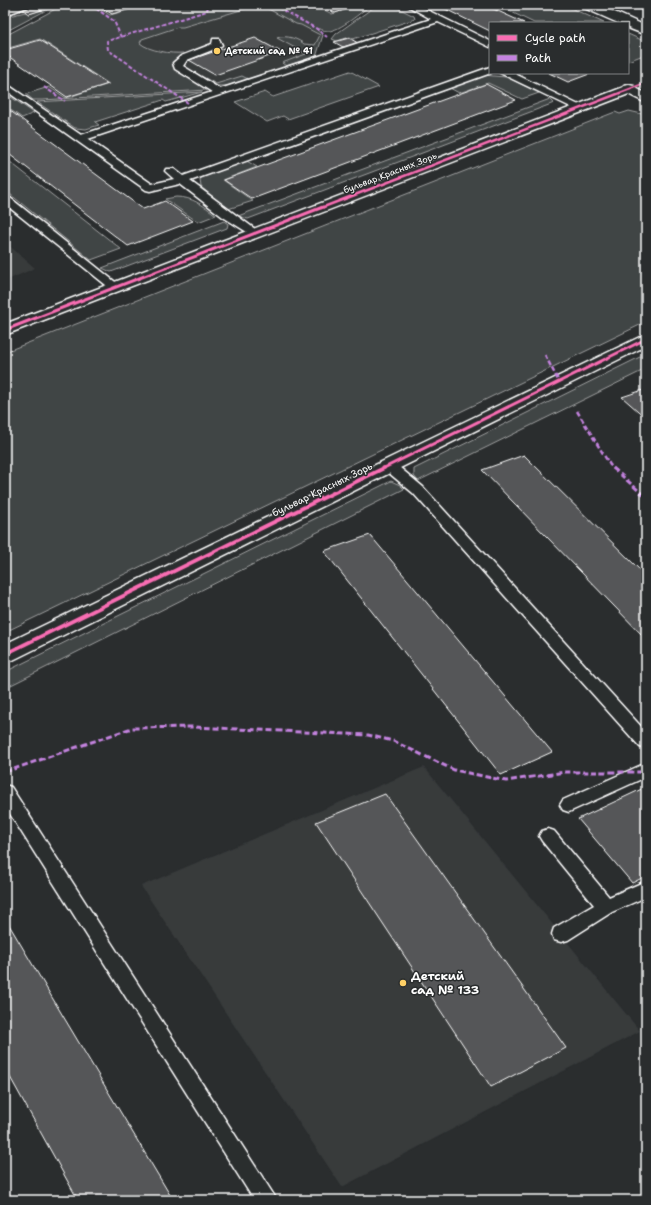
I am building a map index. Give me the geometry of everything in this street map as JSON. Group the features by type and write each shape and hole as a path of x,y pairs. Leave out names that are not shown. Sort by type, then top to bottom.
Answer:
{"street":[{"path":"589,5 626,22"},
{"path":"629,23 646,31"},
{"name":"бульвар Красных Зорь","path":"5,330 646,83"},
{"path":"629,90 646,99"},
{"name":"бульвар Красных Зорь","path":"5,654 646,339"}],"lane":[{"path":"5,12 29,5"},
{"path":"410,5 489,44"},
{"path":"79,139 438,19"},
{"path":"216,41 217,45 184,58 178,64 178,67 219,92"},
{"path":"475,63 489,70"},
{"path":"5,86 150,188 180,181 489,70"},
{"path":"507,74 580,108"},
{"path":"170,171 180,181 255,234"},
{"path":"5,199 114,287"},
{"path":"388,465 418,490 646,743"},
{"path":"569,805 646,770"},
{"path":"5,792 266,1200"},
{"path":"548,836 606,907"},
{"path":"561,934 606,907 646,889"}],"shaded area":[{"path":"39,5 56,5 5,32 5,17 25,12 29,14 45,9"},
{"path":"63,5 89,5 94,8 96,7 93,5 105,5 99,8 110,15 131,9 130,8 138,5 258,5 183,27 178,27 142,39 140,43 154,50 183,53 184,55 173,63 173,67 181,74 200,83 207,90 33,100 26,94 49,87 66,98 109,84 40,39 5,49 5,36"},
{"name":"Детский сад № 41","path":"242,5 267,5 319,33 316,56 224,86 216,85 205,89 109,46"},
{"path":"261,5 315,5 332,14 360,5 371,5 338,28 328,31 316,29 323,35 316,57 286,66 282,63 306,54 277,38 288,37 296,39 304,44 315,45 320,35"},
{"path":"377,5 392,5 414,16 415,19 353,39 350,37 337,41 332,39 336,34"},
{"path":"497,5 564,5 602,22 532,22"},
{"path":"629,34 646,42 646,54 629,61"},
{"path":"183,66 216,84 242,76 248,79 227,86 215,86"},
{"path":"350,71 379,87 288,119 283,116 267,122 235,102 265,92 273,97"},
{"path":"482,75 506,77 539,93 522,99 488,83 459,93 448,87"},
{"path":"202,92 166,102 163,100 95,122 99,125 86,129 75,128 37,102"},
{"path":"5,93 34,113 22,118 5,106"},
{"path":"550,99 554,103 248,219 238,216"},
{"path":"629,111 646,115 646,322 5,632 5,352 615,112 620,114"},
{"path":"5,158 121,249 91,260 5,190"},
{"path":"245,160 257,167 223,180 253,201 228,209 201,187 200,180 202,176"},
{"path":"176,197 192,200 216,215 198,222 165,199"},
{"path":"224,221 228,224 227,228 111,272 102,268"},
{"path":"5,242 35,268 5,281"},
{"path":"646,354 646,369 418,481 414,476 414,469"},
{"path":"391,481 400,485 404,489 5,688 5,672"},
{"name":"Детский сад № 133","path":"424,767 640,1031 342,1187 141,886"}],"building":[{"path":"39,5 45,9 29,14 22,9"},
{"path":"107,5 132,5 126,7 130,9 112,14 102,8 109,6"},
{"path":"321,5 359,5 335,13"},
{"path":"437,5 485,5 522,22 489,22 489,31"},
{"path":"255,38 281,52 215,75 189,60"},
{"path":"349,38 358,43 343,47 334,42"},
{"path":"40,40 108,84 67,97 5,54 5,50"},
{"path":"551,74 589,74 568,82"},
{"path":"486,84 516,100 252,199 224,180"},
{"path":"5,107 143,209 165,201 193,221 128,246 5,151"},
{"path":"646,389 646,418 622,397"},
{"path":"524,455 646,576 646,639 482,470"},
{"path":"370,535 552,752 501,775 324,551"},
{"path":"646,787 646,876 632,883 578,819"},
{"path":"385,794 566,1048 491,1087 316,822"},
{"path":"5,918 173,1200 78,1200 5,1068"}],"marked path":[{"path":"91,5 114,21 121,37"},
{"path":"188,103 108,50 107,41 207,11 208,5"},
{"path":"273,5 317,29 327,37"},
{"path":"44,87 58,98 65,101"},
{"path":"545,355 559,382"},
{"path":"577,411 610,465 646,497"},
{"path":"5,772 132,728 193,727 368,735 393,741 454,770 506,781 565,772 643,772"}],"cycle path":[{"path":"5,330 646,83"},
{"path":"5,654 646,339"}],"place":[{"name":"Детский сад № 41","path":"217,51"},
{"name":"Детский сад № 133","path":"403,983"}]}
